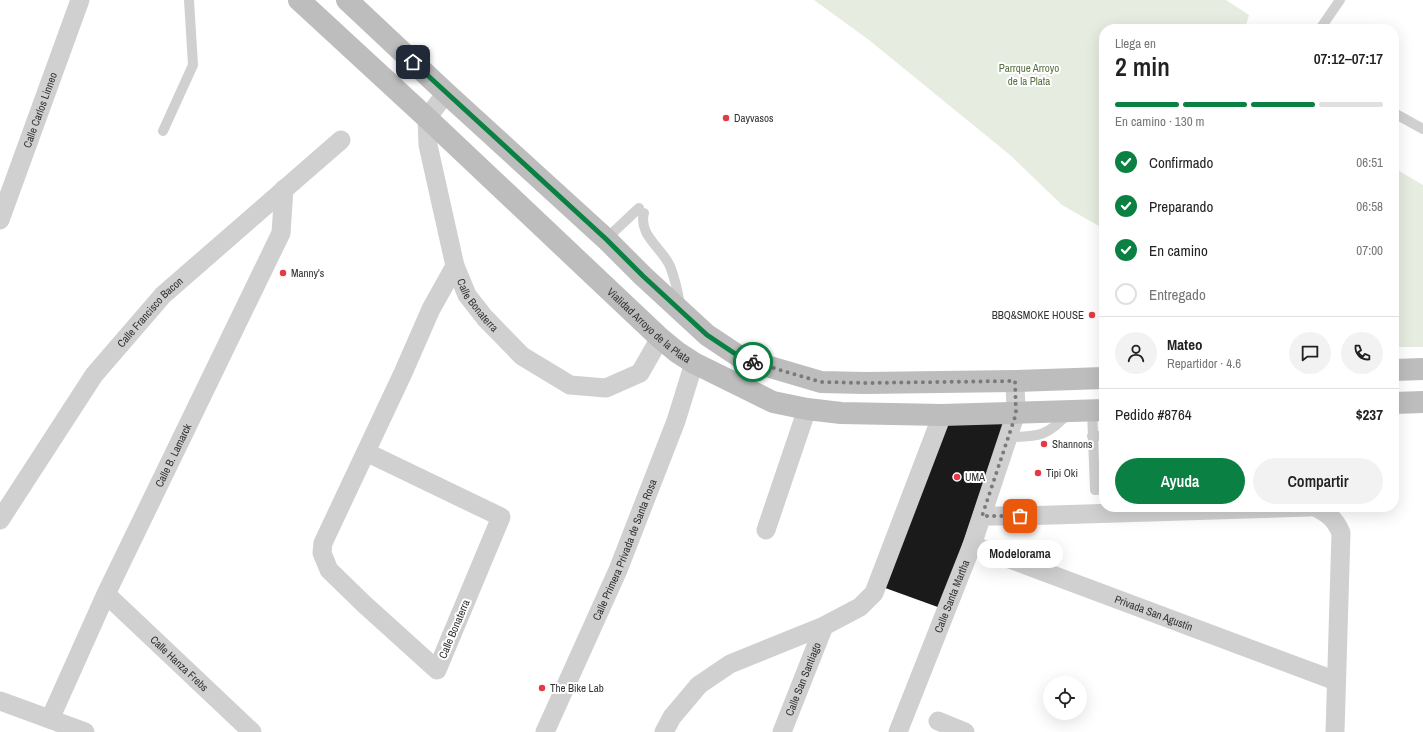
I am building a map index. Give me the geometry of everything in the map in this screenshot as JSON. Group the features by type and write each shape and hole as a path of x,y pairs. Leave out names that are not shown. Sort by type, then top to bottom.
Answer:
{"main road":[{"name":"Vialidad Arroyo de la Plata","path":"299,0 428,118 660,338 677,352 694,362 773,402 841,414 1016,414 1098,410"},
{"path":"347,0 446,93 606,239 707,335 743,359 821,382 865,383 1015,381 1099,378"},
{"path":"1399,370 1423,369"},
{"path":"1399,403 1423,402"}],"street":[{"name":"Calle Carlos Linneo","path":"0,220 80,0"},
{"path":"428,118 446,93"},
{"name":"Calle Bonaterra","path":"428,118 428,145 456,266 467,295 485,318 522,356 570,385 606,388 640,373 660,338"},
{"name":"Calle Francisco Bacon","path":"0,520 94,375 163,295 341,140"},
{"name":"Calle B. Lamarck","path":"50,719 106,594 281,233 284,189"},
{"name":"Calle Bonaterra","path":"366,452 501,517 437,670 329,570 322,553 324,543 431,309 456,266"},
{"name":"Calle Primera Privada de Santa Rosa","path":"545,732 618,570 676,421 694,362"},
{"path":"1015,381 1016,414"},
{"path":"766,530 807,409"},
{"name":"Calle Santa Martha","path":"898,732 972,545 1016,414"},
{"path":"664,732 672,717 699,685 730,664 824,626 860,607 874,594 942,415"},
{"path":"982,516 1138,512"},
{"path":"1325,512 1336,522 1341,533 1335,732"},
{"name":"Privada San Agustín","path":"972,545 1336,681"},
{"name":"Calle Hanza Frebs","path":"106,594 252,732"},
{"name":"Calle San Santiago","path":"782,732 824,626"},
{"path":"0,701 85,732"},
{"path":"938,721 965,732"}],"lane":[{"path":"163,131 193,65 189,0"},
{"path":"1323,24 1340,0"},
{"path":"1399,116 1423,129"},
{"path":"606,239 642,211 642,220 645,231 669,265 676,284 681,311"},
{"path":"1098,410 1092,436 1095,490 1099,490"},
{"path":"1008,437 1036,436 1053,428 1070,412"},
{"path":"1092,436 1099,436"}],"green space":[{"name":"Parrque Arroyo de la Plata","path":"814,0 1226,0 1249,15 1246,24 1099,24 1099,226 1062,205 1010,155 869,40"},
{"path":"1399,171 1423,185 1423,347 1399,347"}],"building":[{"name":"UMA","path":"1016,413 946,610 877,585 942,415"}],"way so far":[{"path":"753,362 821,382 865,383 1015,381 1016,414 982,516 1020,516"}],"place":[{"name":"Dayvasos","path":"726,118"},
{"name":"Manny's","path":"283,273"},
{"name":"BBQ&SMOKE HOUSE","path":"1092,315"},
{"name":"Shannons","path":"1044,444"},
{"name":"Tipi Oki","path":"1038,473"},
{"name":"UMA","path":"957,477"},
{"name":"Modelorama","path":"1020,516"},
{"name":"The Bike Lab","path":"542,688"}],"route":[{"path":"413,62 606,239 643,276 707,335 743,359 753,362"}]}
